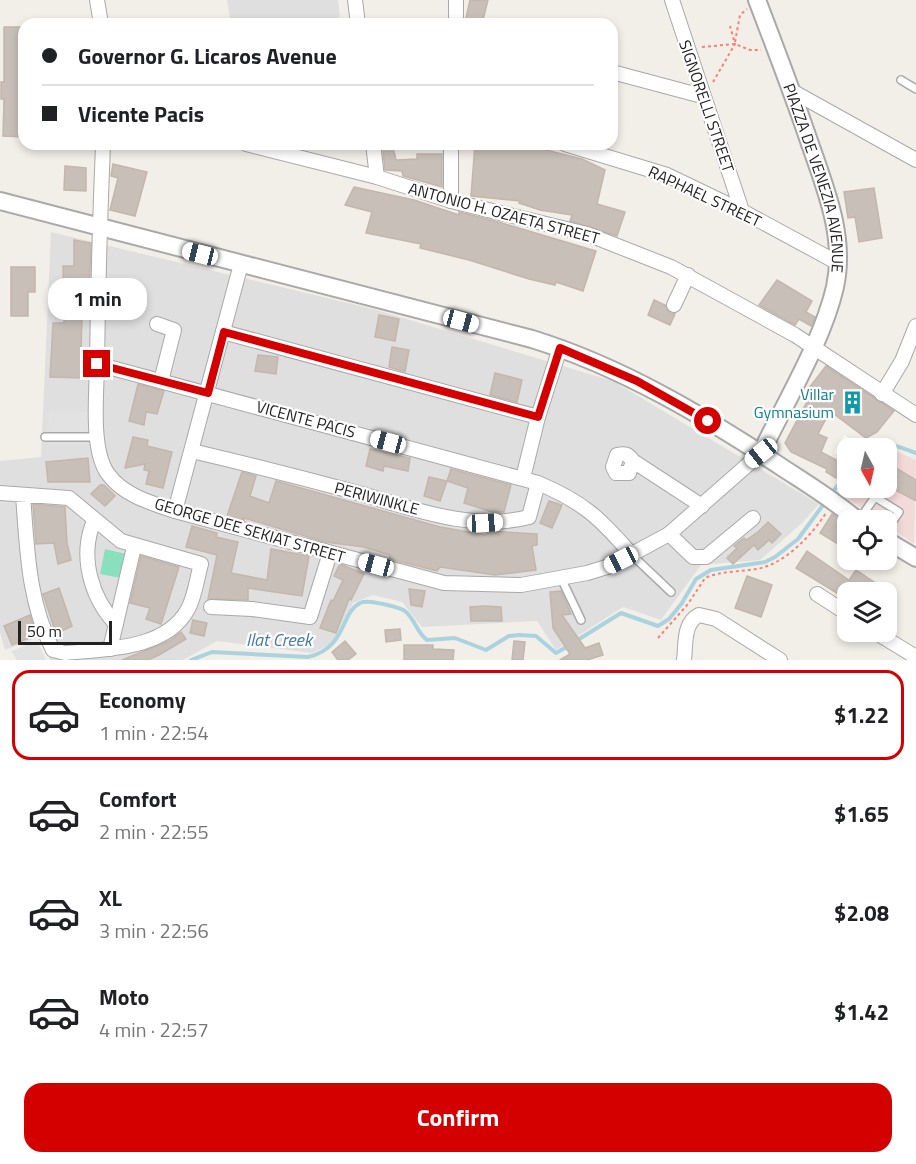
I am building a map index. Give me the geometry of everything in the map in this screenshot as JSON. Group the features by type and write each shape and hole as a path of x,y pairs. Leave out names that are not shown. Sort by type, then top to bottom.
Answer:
{"street":[{"path":"100,0 101,18"},
{"path":"355,0 357,18"},
{"path":"456,0 456,18"},
{"name":"SIGNORELLI STREET","path":"672,0 742,211"},
{"name":"PIAZZA DE VENEZIA AVENUE","path":"758,2 792,90 831,207 837,237 838,263 830,308 761,453"},
{"path":"618,74 702,96"},
{"path":"792,90 916,160"},
{"name":"GEORGE DEE SEKIAT STREET","path":"103,150 99,229 97,436 107,474 120,486 141,499 175,511 454,584 521,585 587,573 669,534 761,453"},
{"name":"ANTONIO H. OZAETA STREET","path":"270,150 376,177 451,201 587,234 688,275 748,306 813,346 916,415"},
{"path":"374,150 376,177"},
{"path":"451,150 451,201"},
{"name":"RAPHAEL STREET","path":"585,150 667,175 742,211 838,263"},
{"path":"0,201 99,229 560,348 637,381 761,453 845,510"},
{"path":"175,511 241,264"},
{"path":"674,305 688,275"},
{"path":"157,324 174,330 161,381"},
{"path":"882,394 902,361 916,326"},
{"path":"224,332 538,417"},
{"path":"523,478 538,417 560,348"},
{"name":"VICENTE PACIS","path":"97,364 538,483 586,507 631,554"},
{"name":"PERIWINKLE","path":"192,451 434,513 485,523 511,522 529,517 538,483"},
{"path":"633,461 702,506"},
{"path":"0,493 69,498 107,532 134,547 201,564 189,608 178,623 162,634 138,644 65,653 53,650 40,616 28,564 23,495"},
{"path":"669,534 693,557 706,557 753,518"},
{"path":"94,521 86,550 95,596 103,611 116,624"},
{"path":"110,648 134,547"},
{"path":"897,547 916,558"},
{"path":"211,607 252,609 310,617 330,553"},
{"path":"817,594 837,607"},
{"path":"684,660 688,626 691,619 699,615 716,619 780,660"},
{"path":"891,642 916,657"}],"lane":[{"path":"901,80 916,89"},
{"path":"45,437 97,436"},
{"path":"865,510 875,497 896,510"},
{"path":"631,554 671,592"},
{"path":"561,578 581,620"}],"path":[{"path":"702,96 720,72 735,44 740,15 758,2"},
{"path":"730,26 735,44"},
{"path":"687,49 735,44 750,50 777,51"},
{"path":"658,638 688,604 705,578 759,569 776,563 804,542 830,498"}],"shaded area":[{"path":"227,0 338,0 340,17 337,18 230,18"},
{"path":"51,232 373,309 613,381 819,504 802,523 760,560 701,565 661,620 623,607 556,650 537,621 422,627 402,602 373,595 353,603 331,644 312,653 217,641 183,660 50,660 39,637 5,650 0,632 0,461 41,457"},
{"path":"49,411 92,412 92,435 48,434"},
{"path":"897,452 916,460 914,544 897,532 897,510 864,510 847,498 897,498"},
{"path":"37,641 46,660 17,660 11,651"}],"green space":[{"path":"105,549 126,554 121,578 100,574"}],"building":[{"path":"470,0 488,0 484,18 466,18"},
{"path":"4,27 18,27 18,137 3,136 4,99 1,99 1,82 4,82"},
{"path":"475,150 546,150 582,159 605,170 597,204 625,212 617,236 570,221 572,215 540,210 519,203 520,201 471,196"},
{"path":"383,151 394,151 396,160 417,159 417,154 442,154 442,187 403,176 402,171 385,170"},
{"path":"113,164 147,172 135,216 110,210 118,178 111,176"},
{"path":"65,166 86,168 86,191 64,190"},
{"path":"354,187 414,200 459,215 459,212 495,221 596,251 583,291 556,282 555,285 529,279 469,260 420,248 421,244 366,233 372,212 345,205"},
{"path":"874,188 882,238 859,242 855,217 848,218 844,192"},
{"path":"74,240 91,243 89,290 85,290 86,318 82,319 81,350 85,350 85,378 50,377 53,323 64,323 63,266 74,266"},
{"path":"11,267 35,267 35,292 28,292 28,316 11,316"},
{"path":"777,280 812,301 806,312 815,317 811,326 799,319 795,325 759,305"},
{"path":"654,300 665,305 670,313 675,314 670,325 648,315"},
{"path":"379,315 399,319 395,341 375,337"},
{"path":"392,347 409,350 405,372 389,367"},
{"path":"258,355 278,357 276,374 255,371"},
{"path":"826,366 894,411 877,432 866,438 830,411 818,434 827,438 821,452 837,460 836,478 826,472 827,469 791,452 785,443 810,396 806,392"},
{"path":"495,373 522,380 517,402 490,395"},
{"path":"138,384 164,391 157,414 146,412 144,425 129,421"},
{"path":"133,437 148,440 147,446 172,452 163,488 146,484 149,471 144,470 145,464 125,468"},
{"path":"370,449 410,458 408,471 384,466 383,471 366,466"},
{"path":"88,458 90,482 48,482 46,462"},
{"path":"451,469 511,485 504,512 492,512 464,503 468,488 447,481"},
{"path":"897,469 916,480 916,501 897,491"},
{"path":"242,472 256,476 250,496 269,503 276,481 440,527 486,535 489,531 537,534 537,545 532,546 536,570 495,575 440,567 437,571 389,559 390,555 364,547 325,542 244,518 244,520 227,516"},
{"path":"429,477 447,481 440,501 424,496"},
{"path":"100,485 104,485 115,496 105,506 91,494"},
{"path":"549,501 562,505 552,528 540,523"},
{"path":"33,504 65,507 67,543 71,560 58,564 54,543 36,544"},
{"path":"832,514 837,518 837,543 820,533"},
{"path":"768,522 781,534 772,543 769,540 758,550 754,545 733,564 727,558 737,548 734,546 744,538 746,540 758,532"},
{"path":"192,526 217,533 216,537 238,542 231,573 267,580 271,549 309,556 302,596 248,588 248,600 208,599 217,555 186,547"},
{"path":"807,551 849,580 856,570 874,582 837,582 837,593 796,568"},
{"path":"141,556 179,567 161,624 146,619 150,608 130,603"},
{"path":"340,564 364,574 351,600 349,599 336,633 320,628 331,600 333,601 343,580 334,576"},
{"path":"747,576 772,585 761,617 735,608"},
{"path":"59,588 72,626 56,634 43,594"},
{"path":"409,589 425,591 422,607 411,605"},
{"path":"561,591 571,614 562,615 585,648 599,643 603,655 587,660 560,660 570,654 553,628 550,592"},
{"path":"470,607 501,607 502,621 471,621"},
{"path":"30,615 36,635 12,645 4,626"},
{"path":"193,620 207,623 204,636 190,633"},
{"path":"400,629 401,640 386,642 385,630"},
{"path":"181,632 186,639 159,655 148,660 122,660 169,641"},
{"path":"345,641 356,654 348,660 338,660 332,652"},
{"path":"514,641 525,642 523,660 512,660"},
{"path":"404,645 433,645 433,649 454,650 453,660 404,660"}],"waterway":[{"name":"Ilat Creek","path":"897,447 916,453"},
{"name":"Ilat Creek","path":"830,495 837,486"},
{"name":"Ilat Creek","path":"576,641 621,613 658,626 669,619 682,603 696,579 711,570 765,562 775,557 798,539 826,501"},
{"name":"Ilat Creek","path":"191,660 212,652 308,657 321,653 336,639 354,608 366,602 392,606 405,611 427,640 455,638 486,650 509,636 536,636 556,653 570,645"}],"place":[{"name":"Villar Gymnasium","path":"852,403"}],"route":[{"path":"97,364 208,393 224,332 538,417 560,348 586,357 637,381 708,421"}]}
